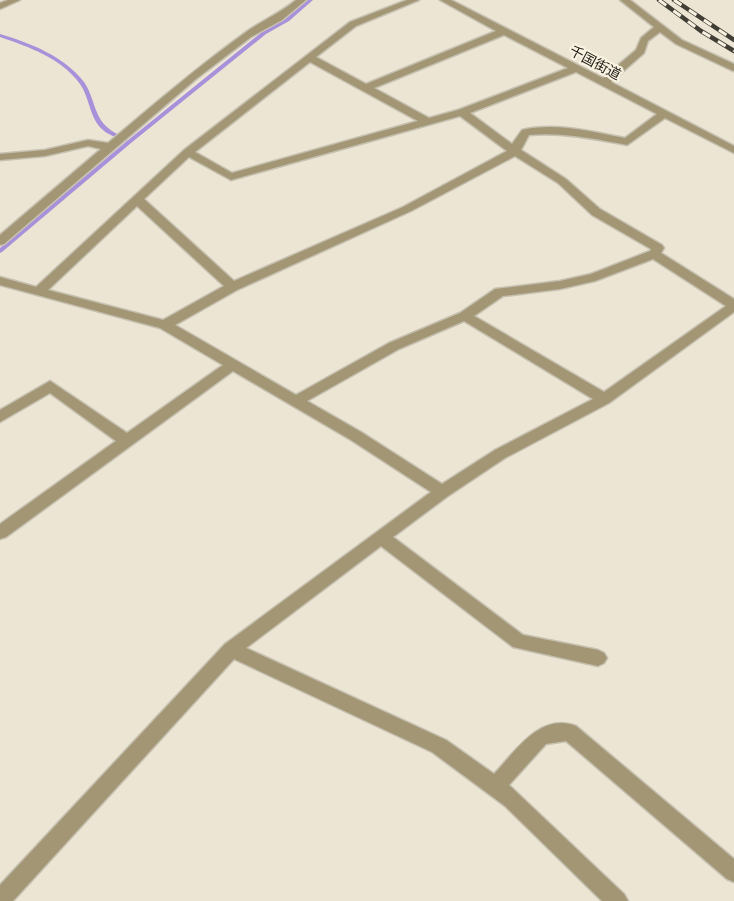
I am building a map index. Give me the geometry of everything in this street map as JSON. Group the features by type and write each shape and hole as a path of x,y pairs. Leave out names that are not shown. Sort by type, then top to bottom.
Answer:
{"street":[{"path":"0,6 16,0"},
{"path":"0,241 192,77 248,35 279,18 302,0"},
{"path":"39,291 188,152 353,24 415,0"},
{"name":"千国街道","path":"444,0 734,150"},
{"path":"624,0 679,42 734,68"},
{"path":"604,83 641,51 644,40 660,27"},
{"path":"366,88 504,31"},
{"path":"310,58 426,121"},
{"path":"188,152 231,177 462,112 577,68"},
{"path":"296,401 394,346 465,316 500,292 560,285 595,277 654,254 658,248 596,212 562,181 515,151 462,112"},
{"path":"165,325 232,287 407,209 515,151 519,140 526,132 546,130 575,132 627,142 664,114"},
{"path":"0,157 45,153 88,143 110,147"},
{"path":"138,200 232,287"},
{"path":"0,900 231,649 442,492 500,454 604,399 734,306 654,254"},
{"path":"0,281 165,325 296,401 442,492"},
{"path":"465,316 604,399"},
{"path":"0,533 233,364"},
{"path":"0,417 50,386 127,441"},
{"path":"381,537 519,642 598,658"},
{"path":"231,649 439,746 512,799 617,901"},
{"path":"495,787 541,736 569,732 734,872"}],"waterway":[{"path":"0,251 129,142 264,33 287,20 311,0"},
{"path":"0,35 55,59 73,73 85,87 100,123 106,130 125,140"}],"railway":[{"path":"659,0 701,31 734,51"},
{"path":"674,0 734,40"}]}
